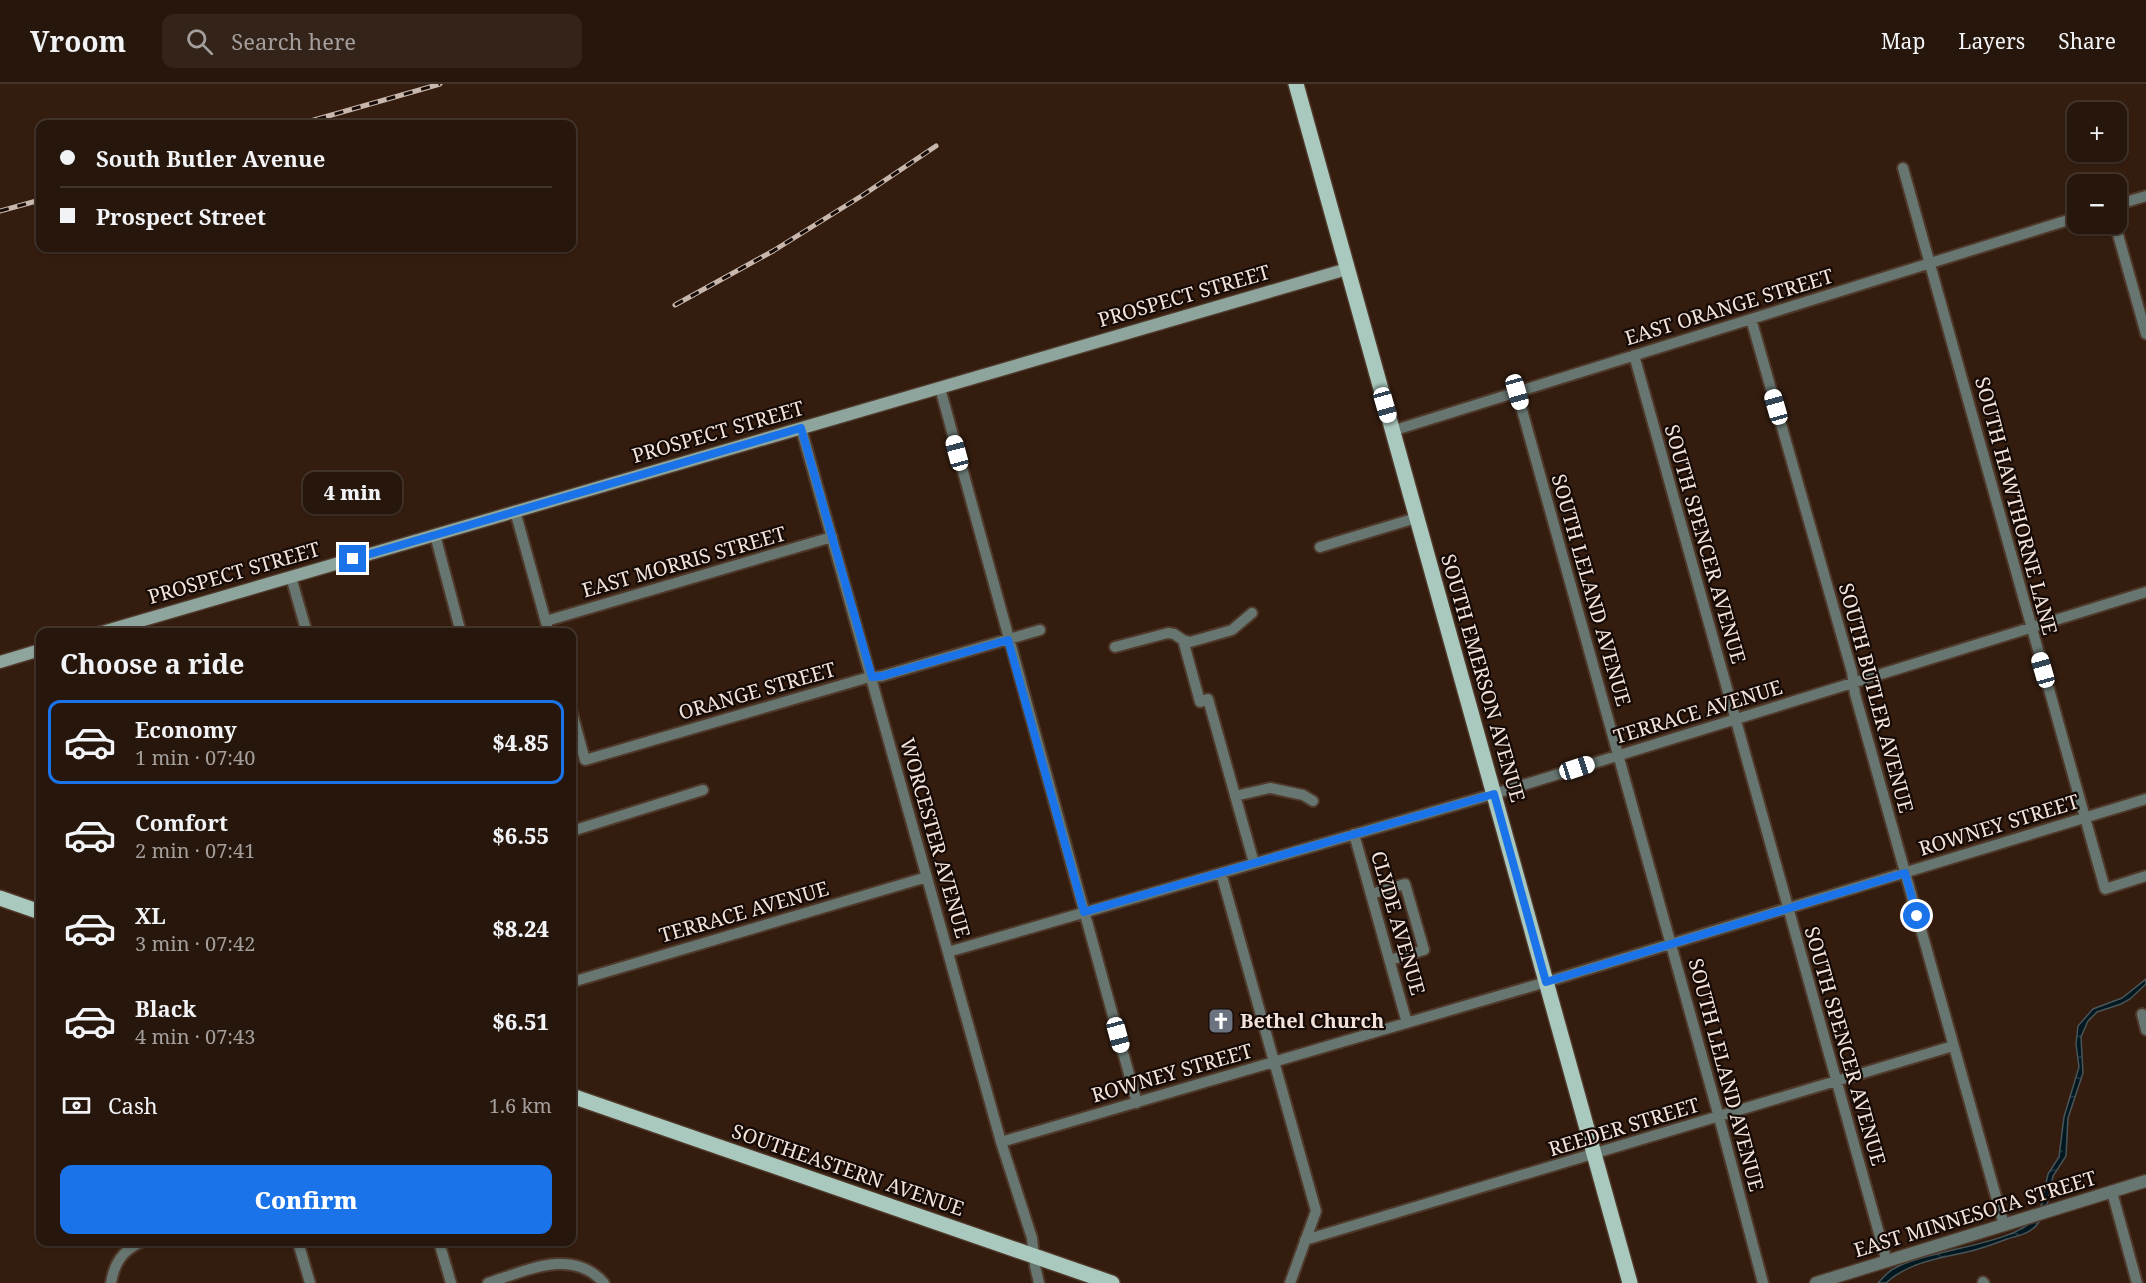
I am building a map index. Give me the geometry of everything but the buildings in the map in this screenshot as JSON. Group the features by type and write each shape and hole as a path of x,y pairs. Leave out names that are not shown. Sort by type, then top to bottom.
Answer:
{"main road":[{"name":"SOUTH EMERSON AVENUE","path":"1296,84 1630,1283"},
{"name":"PROSPECT STREET","path":"116,628 1347,269"},
{"path":"0,662 36,651"},
{"path":"0,898 36,911"},
{"name":"SOUTHEASTERN AVENUE","path":"576,1097 1112,1283"}],"street":[{"name":"SOUTH HAWTHORNE LANE","path":"1903,168 2105,889 2146,876"},
{"path":"2127,202 2146,196"},
{"name":"EAST ORANGE STREET","path":"1392,431 2067,220"},
{"path":"2118,234 2146,334"},
{"name":"SOUTH BUTLER AVENUE","path":"1751,319 2004,1225"},
{"name":"SOUTH SPENCER AVENUE","path":"1634,355 1887,1262"},
{"path":"940,388 1137,1103"},
{"name":"SOUTH LELAND AVENUE","path":"1517,392 1763,1283"},
{"name":"WORCESTER AVENUE","path":"801,428 1001,1142 1032,1238 1039,1283"},
{"path":"515,511 548,628"},
{"path":"1320,547 1416,518"},
{"path":"435,535 460,628"},
{"name":"EAST MORRIS STREET","path":"546,621 832,537"},
{"path":"291,577 306,628"},
{"name":"TERRACE AVENUE","path":"948,952 1494,794 2146,592"},
{"path":"1115,647 1168,633 1190,642 1227,633 1252,613"},
{"name":"ORANGE STREET","path":"576,727 585,760 1040,630"},
{"path":"1183,640 1200,702 1208,699 1254,863"},
{"path":"1235,796 1269,788 1308,793"},
{"path":"576,830 703,789"},
{"name":"ROWNEY STREET","path":"1001,1142 1546,982 2146,799"},
{"name":"CLYDE AVENUE","path":"1354,834 1407,1023"},
{"path":"1221,873 1316,1211 1290,1283"},
{"name":"TERRACE AVENUE","path":"576,981 927,877"},
{"path":"1371,894 1405,884 1424,950 1390,960"},
{"path":"2142,1014 2146,1030"},
{"name":"REEDER STREET","path":"1305,1240 1953,1046"},
{"name":"EAST MINNESOTA STREET","path":"1816,1283 2146,1181"},
{"path":"2112,1192 2137,1283"},
{"path":"111,1283 117,1261 123,1253 134,1246"},
{"path":"299,1246 310,1283"},
{"path":"440,1246 451,1283"},
{"path":"488,1283 561,1263 579,1266 595,1274 604,1283"}],"water":[{"path":"2146,979 2146,984 2130,999 2097,1012 2088,1021 2081,1037 2083,1073 2068,1118 2066,1156 2053,1176 2047,1205 2041,1206 2048,1174 2059,1157 2064,1117 2079,1067 2076,1044 2078,1026 2093,1009 2122,998"},
{"path":"2034,1219 2039,1222 2025,1233 1977,1249 1924,1262 1894,1276 1886,1283 1878,1283 1892,1269 1928,1256 2008,1235 2024,1228"}],"railway":[{"path":"314,120 440,84"},
{"path":"675,305 773,251 936,146"},
{"path":"0,211 36,201"}],"place":[{"name":"Bethel Church","path":"1221,1021"}],"route":[{"path":"353,559 801,428 872,677 877,678 1008,640 1084,912 1494,794 1546,982 1905,873 1917,916"}]}
